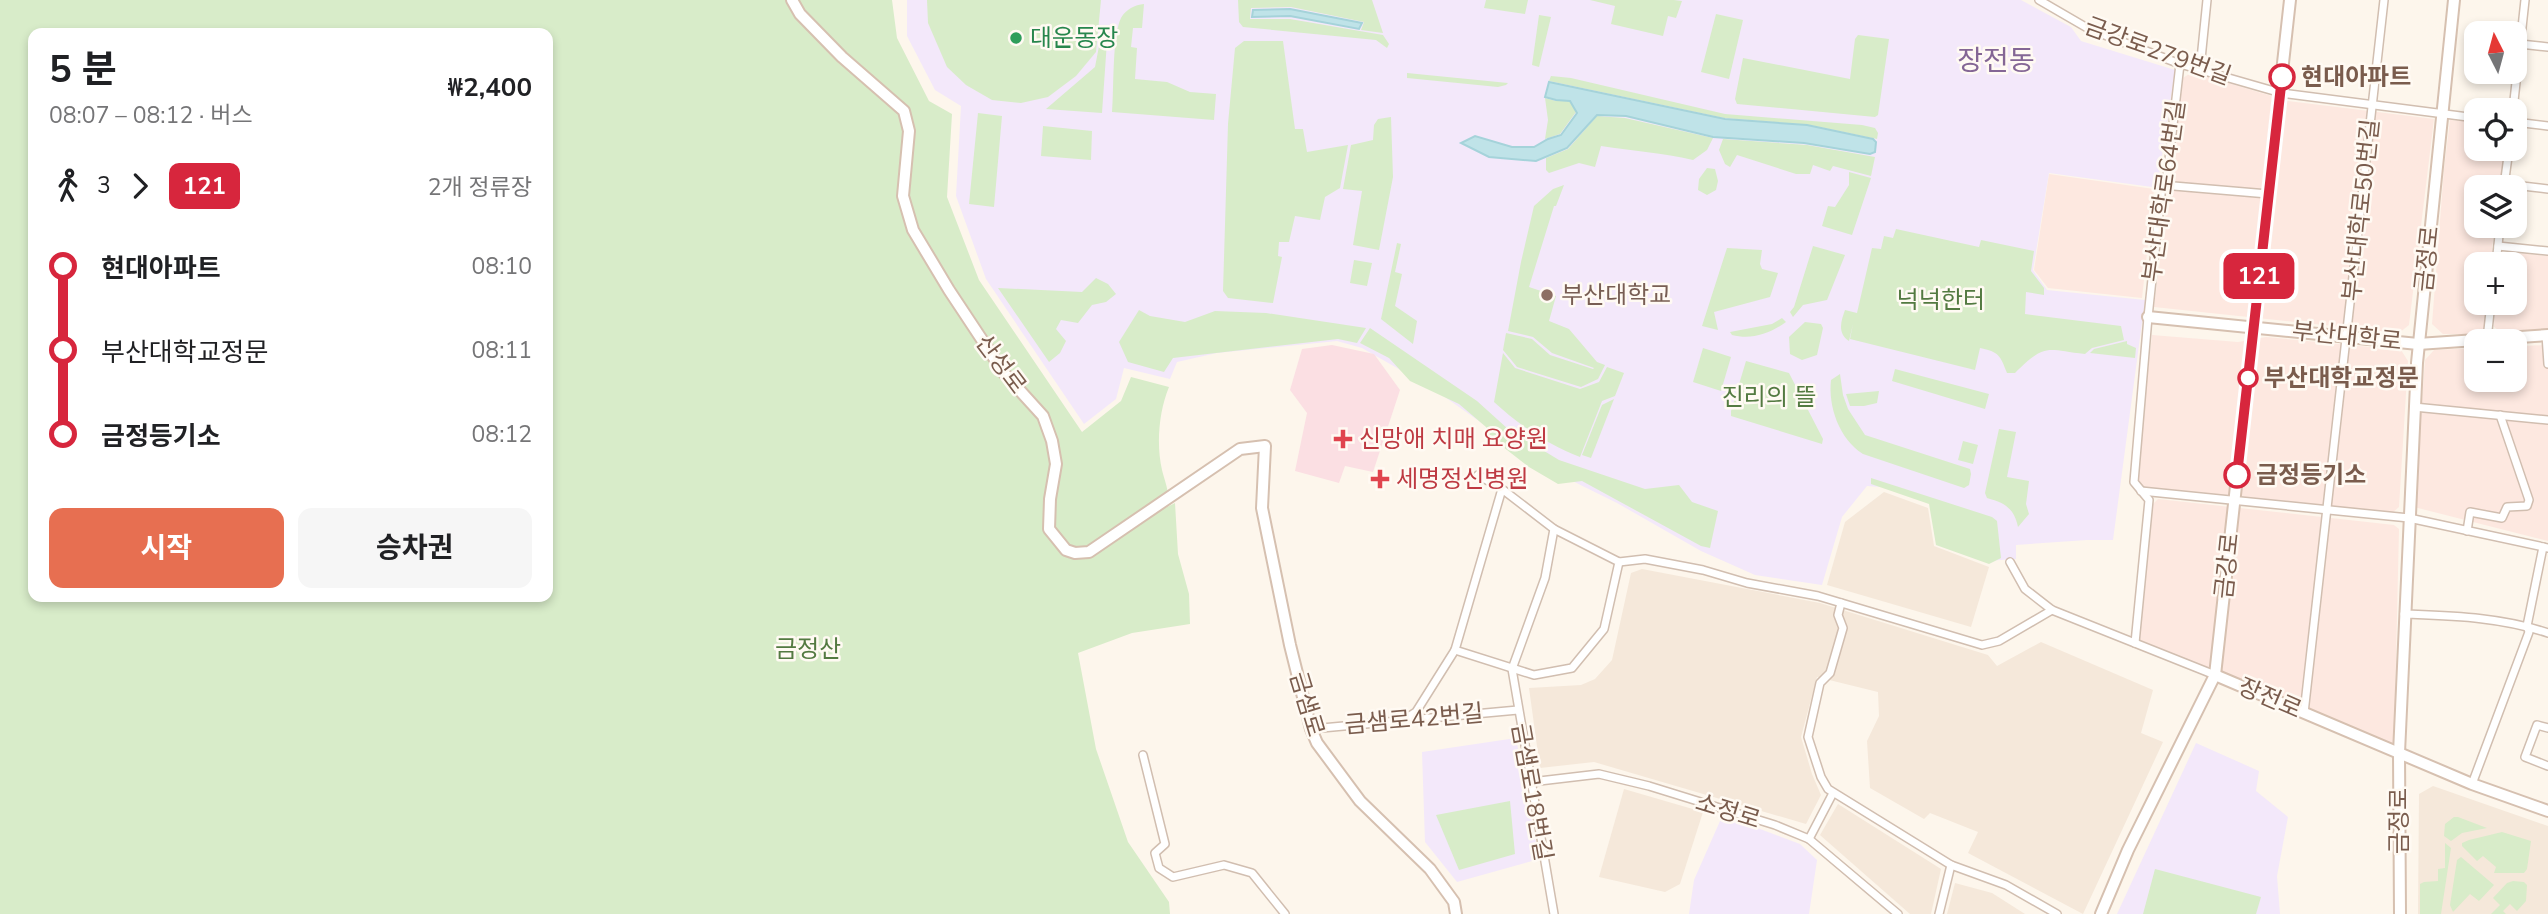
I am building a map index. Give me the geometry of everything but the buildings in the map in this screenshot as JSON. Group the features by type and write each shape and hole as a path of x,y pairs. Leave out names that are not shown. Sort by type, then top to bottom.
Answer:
{"street":[{"name":"산성로","path":"792,0 800,14 842,57 897,103 905,114 909,144 903,196 912,228 1004,373 1045,420 1056,464 1050,499 1049,529 1066,550 1075,553 1088,552 1240,449 1265,446"},
{"name":"금강로279번길","path":"2039,0 2089,29 2180,64 2281,93 2464,117"},
{"name":"부산대학로64번길","path":"2200,69 2207,0"},
{"name":"금강로","path":"2101,914 2128,850 2215,675 2290,0"},
{"name":"부산대학로50번길","path":"2304,713 2384,0"},
{"name":"금정로","path":"2400,914 2399,753 2414,407 2418,344 2454,0"},
{"path":"2523,21 2525,0"},
{"path":"2527,45 2548,47"},
{"name":"부산대학로64번길","path":"2135,643 2149,500 2134,482 2162,185 2167,177 2180,64"},
{"path":"2527,123 2548,126"},
{"path":"2162,185 2268,194"},
{"path":"2527,187 2548,188"},
{"path":"2497,252 2499,238"},
{"path":"2498,246 2548,251"},
{"name":"부산대학로","path":"2148,317 2418,344 2464,341"},
{"name":"부산대학로","path":"2527,336 2547,335 2548,364"},
{"path":"2414,407 2548,420"},
{"path":"2467,531 2470,512 2502,518 2507,507 2527,506 2529,500 2500,415"},
{"name":"금샘로","path":"1265,446 1262,508 1290,645 1311,729 1317,743 1360,801 1430,869 1454,902 1456,914"},
{"path":"1478,475 1502,489 1554,529 1619,562 1645,559 1676,564 1747,583 1818,596 1982,645 1999,641 2052,610"},
{"path":"1404,720 1416,712 1455,650 1502,489"},
{"path":"2141,491 2409,518 2546,548 2527,626 2529,632 2472,784"},
{"name":"금샘로18번길","path":"1554,529 1545,578 1512,670 1554,914"},
{"path":"1455,650 1534,675 1572,668 1604,629 1619,562"},
{"name":"장전로","path":"2010,562 2025,589 2052,610 2215,675 2472,784 2548,811"},
{"path":"1841,603 1838,615 1843,628 1830,673 1820,683 1808,737 1821,777 1833,793 1951,865 2006,885 2057,914"},
{"path":"2404,614 2474,616 2527,626 2548,633"},
{"name":"금샘로42번길","path":"1311,729 1518,710"},
{"path":"2548,728 2537,725 2525,757 2548,766"},
{"path":"1143,755 1165,844 1155,852 1159,868 1173,877 1224,865 1252,873 1285,914"},
{"name":"소정로","path":"1531,782 1599,774 1649,786 1776,825 1809,839 1898,914"},
{"path":"1809,839 1833,793"},
{"path":"1938,914 1951,865"}],"shaded area":[{"name":"부산대학교","path":"907,0 2021,0 2071,27 2081,41 2175,70 2159,176 2152,187 2049,173 2033,270 2047,290 2145,300 2113,540 2016,545 2016,559 1985,561 1934,503 1893,488 1867,486 1842,517 1822,585 1755,575 1701,551 1617,503 1544,467 1432,388 1362,348 1337,341 1217,353 1177,362 1170,379 1124,368 1116,399 1084,424 986,279 956,196 961,106 935,90 907,36"},
{"path":"2192,72 2288,101 2434,119 2409,325 2399,333 2154,307 2183,78"},
{"path":"2450,120 2464,121 2464,161 2503,161 2502,175 2464,175 2464,238 2494,238 2492,252 2464,252 2464,315 2486,315 2484,329 2464,329 2464,334 2443,334 2432,324"},
{"path":"2049,174 2154,189 2142,298 2048,288 2034,270"},
{"path":"2527,254 2548,256 2548,331 2527,332 2527,329 2494,327 2494,315 2527,315"},
{"path":"2152,335 2238,342 2266,337 2401,350 2408,361 2399,507 2392,513 2142,487 2136,480"},
{"name":"신망애 치매 요양원","path":"1332,345 1374,354 1400,390 1373,472 1345,466 1339,483 1295,471 1307,413 1290,390 1302,349"},
{"path":"2548,345 2548,541 2414,507 2425,360 2434,350 2464,349 2464,392 2527,392 2527,346"},
{"path":"1884,492 1928,508 1934,546 1989,567 1971,627 1827,585 1845,522"},
{"path":"2158,499 2394,525 2399,529 2394,745 2138,641 2152,505"},
{"path":"1642,569 1820,603 1988,655 1997,666 2041,642 2153,690 2141,733 2163,742 2083,914 1968,853 1978,832 1930,813 1924,819 1870,788 1867,741 1879,716 1878,692 1817,677 1801,737 1821,795 1806,824 1594,762 1540,768 1529,688 1581,685 1595,679 1612,660 1631,573"},
{"path":"1516,738 1539,859 1457,882 1425,842 1422,752"},
{"path":"2196,743 2259,771 2256,791 2288,817 2277,876 2280,914 2117,914"},
{"path":"2433,786 2548,826 2548,914 2418,914 2419,794"},
{"path":"1624,789 1703,812 1680,884 1665,892 1599,877"},
{"path":"1838,804 1941,869 1931,914 1910,914 1820,835"},
{"path":"1728,817 1800,844 1817,860 1809,914 1689,914 1694,880 1720,821"},
{"path":"1955,883 1992,893 2025,914 1947,914"}],"green space":[{"name":"금정산","path":"0,0 790,0 901,111 906,131 900,197 938,278 1041,417 1054,464 1045,529 1072,555 1175,503 1178,554 1189,594 1190,624 1132,633 1078,653 1096,749 1128,842 1169,902 1170,914 0,914"},
{"path":"794,0 892,0 897,38 929,101 952,114 947,197 979,280 1082,432 1121,401 1131,377 1169,387 1163,406 1159,439 1160,460 1168,497 1086,551 1069,548 1052,528 1054,436 1004,371 916,232 904,197 905,110 845,57"},
{"name":"대운동장","path":"927,0 1101,0 1096,52 1076,76 1048,97 1021,103 992,100 966,85 947,67 928,23"},
{"path":"1238,0 1372,0 1383,33 1361,30 1364,22 1291,7 1251,8 1250,19 1290,19 1383,35 1389,44 1387,48 1376,40 1243,27 1239,22"},
{"path":"1486,0 1528,0 1525,14 1484,8"},
{"path":"1590,0 1682,1 1676,18 1668,16 1663,36 1611,24 1615,6"},
{"path":"1144,4 1142,28 1133,28 1131,47 1137,48 1135,79 1167,82 1190,92 1216,94 1214,120 1112,112 1118,26 1125,12"},
{"path":"1716,14 1743,20 1729,79 1701,72"},
{"path":"1539,15 1551,17 1539,67 1532,65"},
{"path":"1858,35 1889,39 1878,115 1875,117 1737,104 1735,99 1743,58 1850,79 1855,39"},
{"path":"1100,41 1107,41 1102,113 1046,109 1095,67"},
{"path":"1244,41 1283,41 1295,129 1303,129 1307,152 1348,145 1340,188 1325,197 1320,220 1295,216 1289,242 1279,242 1278,256 1282,257 1273,303 1228,298 1223,291 1228,124 1235,48"},
{"path":"1407,73 1508,83 1498,87 1407,78"},
{"path":"1551,76 1571,78 1725,114 1862,125 1875,128 1877,139 1810,125 1724,118 1549,81"},
{"path":"1545,98 1570,101 1576,112 1560,134 1545,139 1548,120"},
{"path":"978,113 1002,116 994,207 969,204"},
{"path":"1597,116 1625,118 1713,138 1707,150 1693,160 1601,146 1595,167 1579,163 1549,173 1546,170 1546,158 1568,149"},
{"path":"1391,117 1393,177 1379,250 1353,245 1362,191 1343,189 1351,145 1373,140 1374,125 1378,119"},
{"path":"1043,126 1092,131 1091,160 1041,156"},
{"path":"1723,139 1807,145 1875,157 1871,176 1833,166 1830,171 1813,165 1810,174 1796,174 1737,155 1730,167 1725,164 1719,150"},
{"path":"1707,168 1715,169 1718,181 1716,190 1707,195 1698,190 1699,179"},
{"path":"1849,172 1871,178 1852,235 1822,226 1828,206 1835,207 1849,185"},
{"path":"1564,185 1554,206 1529,287 1556,296 1549,321 1569,329 1597,362 1605,365 1598,379 1581,387 1517,367 1503,350 1506,333 1532,339 1550,355 1594,368 1552,353 1533,337 1508,331 1534,206 1553,189"},
{"name":"넉넉한터","path":"1896,229 1979,247 1981,240 2034,251 2031,271 2044,288 2044,295 2026,292 2025,314 2121,326 2124,340 2092,348 2085,354 2046,350 2033,357 2015,373 2007,373 1995,353 1980,348 1975,370 1850,339 1853,324 1849,341 1841,331 1845,310 1857,313 1872,248 1881,249 1884,236 1893,238"},
{"path":"1397,243 1401,244 1395,272 1402,274 1395,306 1417,321 1413,344 1381,319"},
{"path":"1813,246 1845,255 1827,300 1803,305 1793,317 1790,312 1794,307"},
{"path":"1727,248 1762,250 1762,269 1778,273 1770,297 1714,312 1718,330 1702,326"},
{"path":"1354,260 1372,263 1367,286 1350,283"},
{"path":"1096,278 1108,284 1116,294 1106,302 1092,305 1078,323 1061,320 1056,329 1066,341 1060,353 1049,362 998,288 1082,292"},
{"path":"1139,310 1150,316 1185,322 1215,311 1266,313 1366,328 1357,343 1338,339 1173,358 1164,372 1128,362 1119,342"},
{"path":"1782,318 1786,322 1760,335 1746,337 1732,335 1730,332 1772,324"},
{"path":"1805,322 1821,324 1823,328 1817,355 1802,360 1790,354 1789,337"},
{"path":"1370,328 1477,401 1508,429 1559,460 1645,489 1679,485 1692,502 1718,511 1710,548 1701,546 1582,481 1558,484 1529,467 1489,436 1486,427 1459,404 1410,381 1389,358 1360,343"},
{"path":"2127,341 2127,344 2136,348 2135,358 2090,353 2094,349"},
{"path":"1703,348 1731,357 1721,391 1693,382"},
{"path":"1503,353 1515,368 1580,389 1599,382 1607,367 1624,373 1615,396 1602,401 1580,457 1534,434 1494,402"},
{"name":"진리의 뜰","path":"1746,361 1789,373 1823,439 1822,444 1731,416"},
{"path":"1895,369 1989,394 1985,409 1892,381"},
{"path":"1840,374 1848,409 1865,435 1970,469 1969,485 1964,488 1863,454 1855,448 1847,440 1833,411 1831,380"},
{"path":"1879,391 1877,403 1864,406 1850,406 1846,394"},
{"path":"1614,399 1591,458 1582,455 1602,405"},
{"path":"1999,429 2016,432 2007,477 2029,481 2026,504 2029,514 2018,527 2008,507 1987,498 1985,493"},
{"path":"1963,441 1978,445 1973,464 1958,460"},
{"path":"1871,478 1992,517 1997,521 2001,558 1989,564 1936,545 1929,504 1871,484"},
{"path":"1510,801 1515,854 1459,870 1436,815"},
{"path":"2454,817 2487,828 2462,833 2451,841 2444,836 2445,824"},
{"path":"2502,832 2531,841 2524,873 2494,873 2496,867 2483,856 2477,861 2462,846 2462,843 2469,840"},
{"path":"2445,843 2451,848 2441,914 2420,914 2420,884 2438,881 2438,869 2445,868"},
{"path":"2461,857 2494,885 2479,901 2470,894 2453,912 2450,905 2457,860"},
{"path":"2155,869 2261,897 2256,914 2143,914"},
{"path":"2513,881 2527,885 2526,901 2517,911 2510,904 2503,911 2506,914 2491,914 2500,905 2493,898 2507,883"}],"water":[{"path":"1290,9 1362,23 1359,29 1290,16 1252,17 1253,10"},
{"path":"1549,82 1725,119 1807,125 1873,139 1876,142 1875,152 1870,154 1804,143 1713,137 1626,116 1597,115 1567,148 1536,161 1489,157 1461,143 1475,136 1512,147 1534,147 1561,135 1577,113 1570,101 1545,97"}],"bus line":[{"name":"121","path":"2237,475 2282,77"}],"place":[{"name":"대운동장","path":"1016,38"},
{"name":"현대아파트","path":"2282,77"},
{"name":"부산대학교","path":"1547,295"},
{"name":"부산대학교정문","path":"2248,378"},
{"name":"신망애 치매 요양원","path":"1343,439"},
{"name":"금정등기소","path":"2237,475"},
{"name":"세명정신병원","path":"1380,479"}],"district":[{"name":"장전동","path":"1996,61"}]}
